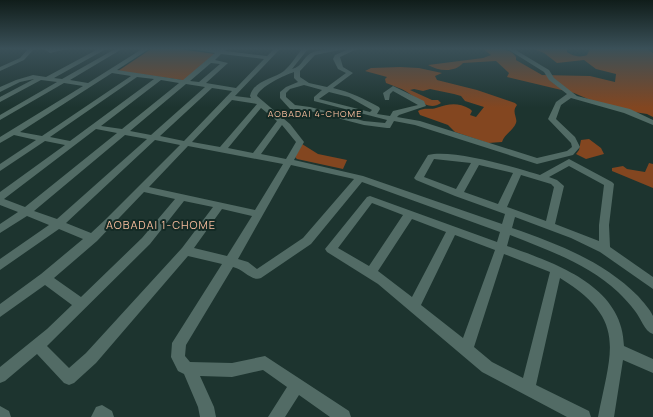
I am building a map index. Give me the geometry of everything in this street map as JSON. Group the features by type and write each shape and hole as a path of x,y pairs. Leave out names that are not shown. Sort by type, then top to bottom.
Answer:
{"street":[{"path":"0,100 65,68"},
{"path":"0,118 88,68"},
{"path":"0,141 115,68"},
{"path":"0,229 26,212 201,68"},
{"path":"0,265 58,224 154,137 206,85 220,68"},
{"path":"0,311 45,278 93,238 143,189 238,90 256,68"},
{"path":"286,72 289,68"},
{"path":"300,68 286,72 255,90 253,96 259,103 281,121 300,142 259,214 179,343 178,356 183,366 189,369 232,370 265,363 343,417"},
{"path":"341,68 350,73 327,88 316,98 316,100 372,115 417,123 537,161 570,153 576,147 570,136 552,119 560,101 563,98 572,95"},
{"path":"541,68 547,72 551,79 572,95 586,101 627,111 653,123"},
{"path":"297,70 297,78 303,83 352,95 376,109 372,115"},
{"path":"111,71 238,90"},
{"path":"0,168 136,75"},
{"path":"0,90 24,79 33,77 89,85"},
{"path":"0,197 160,78"},
{"path":"303,83 288,88 283,92 283,98 293,107 306,108 355,122 384,126 390,125 396,113 422,106 421,103 393,88 386,93 387,98"},
{"path":"230,98 259,103"},
{"path":"222,150 259,103"},
{"path":"255,156 281,121"},
{"path":"96,127 289,162 360,178 506,230 566,252 597,270 616,284 632,299 653,328"},
{"path":"14,133 73,144"},
{"path":"550,225 559,186 554,182 476,162 435,156 431,157 420,178 458,194 550,225 604,249 652,283"},
{"path":"458,194 476,162"},
{"path":"541,178 569,162 609,184 604,225 604,249"},
{"path":"466,349 501,248 506,230 506,211 518,172"},
{"path":"186,251 244,265 257,275 307,241 360,178"},
{"path":"143,189 259,214"},
{"path":"0,376 37,346 146,241 181,198"},
{"path":"583,417 487,368 466,349 371,272 331,249 370,199 556,270 578,283 605,309 614,325 616,350 606,417"},
{"path":"0,201 93,238"},
{"path":"37,346 69,378 91,358 186,251 219,206"},
{"path":"371,272 410,213"},
{"path":"414,306 452,230"},
{"path":"528,389 556,270"},
{"path":"45,278 81,304"},
{"path":"616,350 653,366"},
{"path":"189,369 206,407 208,417"},
{"path":"276,417 297,385"},
{"path":"99,417 102,413 106,417"},
{"path":"0,414 3,417"}],"shaded area":[{"path":"122,68 198,68 185,80 118,71"},
{"path":"370,68 421,68 442,73 435,76 437,80 477,90 515,103 517,105 515,108 515,126 502,142 488,143 455,132 448,125 420,115 418,111 449,105 457,105 470,109 472,111 470,115 476,117 484,107 465,101 461,96 454,94 430,89 423,91 414,89 410,90 432,100 438,100 441,103 432,106 427,105 400,88 386,83 385,79 387,77 365,71"},
{"path":"436,68 454,68 451,70"},
{"path":"504,68 531,68 542,75 590,76 615,82 616,74 595,68 653,68 653,117 647,114 609,108 574,93 507,77 509,73"},
{"path":"589,139 601,148 604,154 586,159 576,154 579,150 581,140"},
{"path":"302,144 318,154 347,160 343,169 297,159 295,157"},
{"path":"649,163 653,164 653,188 612,171 612,168 623,166 627,169 645,172"}],"district":[{"name":"AOBADAI 4-CHOME","path":"315,114"},
{"name":"AOBADAI 1-CHOME","path":"161,225"}]}
